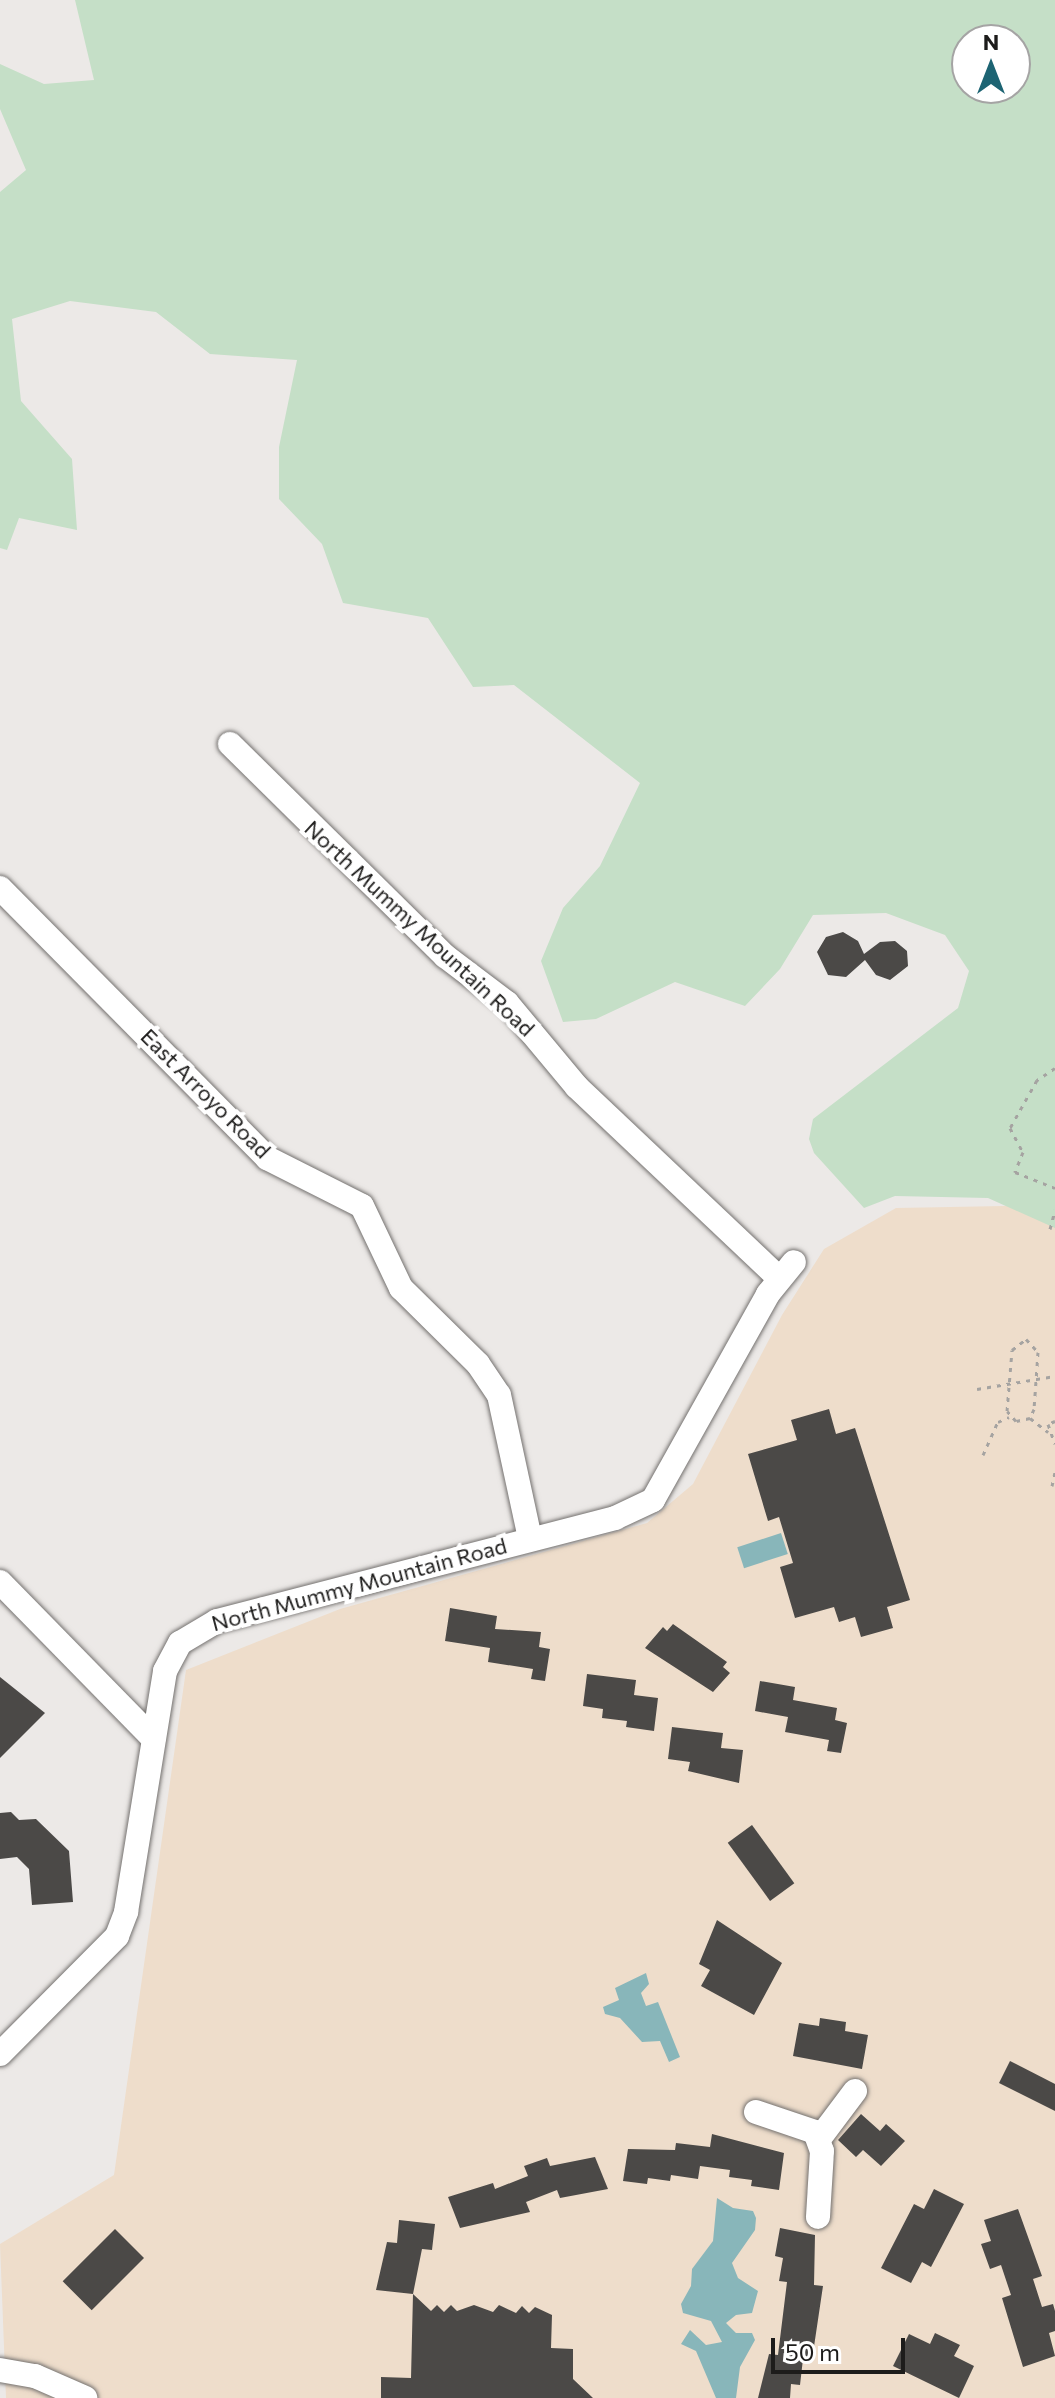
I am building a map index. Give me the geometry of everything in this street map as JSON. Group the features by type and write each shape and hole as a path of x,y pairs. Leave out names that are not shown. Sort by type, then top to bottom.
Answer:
{"street":[{"name":"North Mummy Mountain Road","path":"0,2054 117,1936 126,1912 165,1671 180,1643 202,1626 615,1518 653,1500 787,1270 577,1087 507,1003 445,956 230,744"},
{"name":"East Arroyo Road","path":"0,888 267,1158 362,1206 401,1288 468,1353 499,1395 530,1538"},
{"path":"0,1582 153,1738"},
{"path":"818,2217 819,2139 855,2091"},
{"path":"756,2112 808,2128 819,2139"},
{"path":"0,2370 35,2376 85,2398"}],"path":[{"path":"1055,1068 1037,1080 1010,1128 1023,1152 1015,1172 1055,1188"},
{"path":"1050,1229 1055,1210"},
{"path":"1010,1417 1012,1350 1026,1339 1038,1352 1030,1418"},
{"path":"977,1389 1010,1381 1036,1382 1055,1376"},
{"path":"983,1455 998,1422 1010,1417 1030,1418 1050,1433"},
{"path":"1055,1421 1048,1424 1055,1444"},
{"path":"1052,1486 1055,1472"}],"shaded area":[{"path":"1055,1205 1055,2398 6,2398 0,2244 114,2175 186,1670 340,1609 647,1523 693,1484 782,1315 824,1249 896,1208"}],"green space":[{"path":"75,0 1055,0 1055,1228 988,1198 895,1196 864,1208 814,1153 809,1139 813,1119 958,1008 969,971 945,935 886,913 813,915 780,969 745,1006 675,982 596,1019 563,1022 541,961 563,908 600,866 640,783 514,685 473,687 428,618 343,603 322,544 279,499 279,447 297,360 210,354 156,312 70,301 12,319 21,401 72,459 77,530 19,518 7,550 0,548 0,192 26,170 0,109 0,64 44,84 94,80"}],"water":[{"path":"781,1533 788,1554 744,1568 737,1547"},
{"path":"646,1973 649,1984 641,1993 646,2006 658,2002 680,2057 669,2062 660,2041 642,2042 620,2018 605,2014 603,2007 619,2000 615,1988"},
{"path":"717,2198 733,2208 753,2211 756,2218 755,2230 732,2263 738,2278 758,2291 752,2313 736,2315 726,2323 736,2333 752,2333 755,2340 740,2367 736,2398 716,2398 696,2351 681,2344 690,2330 706,2345 722,2342 711,2321 683,2313 681,2304 691,2286 692,2269 713,2241"}],"building":[{"path":"843,932 858,941 864,954 880,942 895,941 907,951 908,966 890,980 876,975 865,960 846,977 828,975 817,952 826,937"},
{"path":"829,1409 836,1434 855,1428 910,1600 887,1607 893,1628 861,1637 855,1617 839,1622 834,1607 795,1618 780,1567 793,1563 779,1517 768,1521 748,1454 797,1440 791,1420"},
{"path":"450,1608 497,1616 495,1629 541,1632 539,1647 550,1649 545,1681 531,1679 533,1669 488,1662 490,1648 445,1641"},
{"path":"673,1624 727,1662 723,1667 730,1673 713,1692 645,1648 663,1627 667,1631"},
{"path":"587,1674 636,1680 634,1695 658,1698 654,1731 626,1727 627,1721 602,1718 603,1709 583,1706"},
{"path":"0,1677 45,1713 0,1758"},
{"path":"760,1681 795,1687 793,1700 837,1708 835,1720 847,1723 841,1753 827,1751 829,1740 785,1732 788,1717 755,1711"},
{"path":"672,1727 723,1733 721,1748 743,1750 739,1783 688,1771 690,1762 668,1759"},
{"path":"11,1812 19,1820 36,1819 69,1851 73,1902 32,1905 29,1869 17,1857 0,1859 0,1813"},
{"path":"752,1825 794,1883 770,1901 728,1843"},
{"path":"717,1920 782,1963 754,2015 701,1986 710,1970 699,1964"},
{"path":"820,2018 846,2022 845,2031 868,2035 862,2069 793,2056 799,2023 819,2026"},
{"path":"1010,2061 1055,2084 1055,2111 999,2083"},
{"path":"861,2114 880,2131 886,2124 905,2141 881,2166 863,2150 856,2157 838,2140"},
{"path":"712,2134 784,2153 779,2190 751,2186 752,2180 729,2177 730,2170 700,2166 698,2179 671,2175 670,2181 648,2178 647,2184 623,2181 628,2149 675,2150 676,2143 710,2147"},
{"path":"595,2157 608,2189 560,2198 557,2190 526,2202 530,2212 460,2228 448,2197 493,2183 495,2189 528,2176 524,2166 547,2158 550,2166"},
{"path":"934,2189 964,2204 931,2267 922,2262 911,2283 881,2268 914,2204 924,2209"},
{"path":"1018,2209 1042,2276 1033,2279 1042,2307 1053,2304 1055,2311 1055,2331 1049,2333 1055,2356 1023,2367 1002,2298 1011,2295 1001,2265 990,2269 981,2244 991,2241 984,2220"},
{"path":"399,2220 435,2224 432,2250 422,2249 413,2294 376,2290 387,2242 397,2243"},
{"path":"780,2228 815,2235 814,2285 823,2286 812,2360 803,2359 800,2385 791,2384 790,2398 758,2398 769,2354 778,2355 787,2282 779,2281 783,2258 775,2256"},
{"path":"115,2229 144,2258 92,2310 63,2281"},
{"path":"413,2294 431,2311 437,2305 444,2312 451,2305 457,2311 474,2305 493,2312 499,2305 516,2313 522,2306 529,2313 535,2307 552,2315 551,2348 573,2349 573,2379 593,2398 381,2398 381,2377 411,2378"},
{"path":"935,2333 960,2345 954,2356 974,2366 959,2398 893,2366 909,2334 930,2344"}]}
